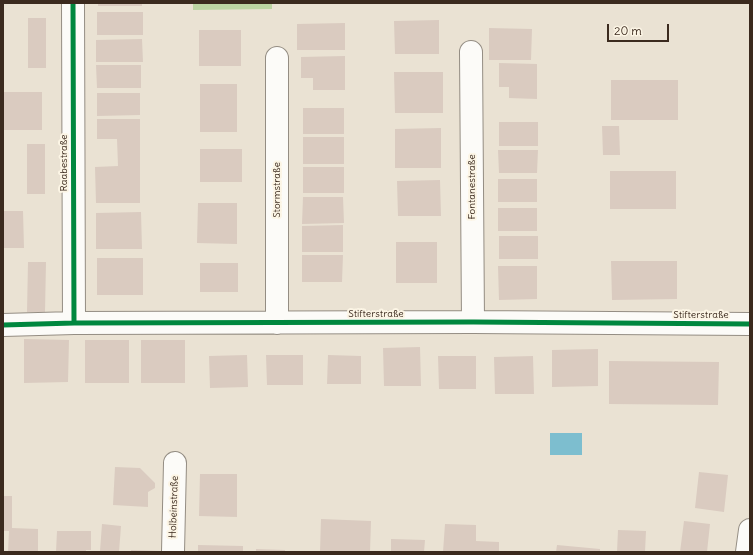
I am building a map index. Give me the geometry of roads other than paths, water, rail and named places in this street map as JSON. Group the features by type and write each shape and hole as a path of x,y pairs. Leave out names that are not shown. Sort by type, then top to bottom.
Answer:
{"street":[{"name":"Raabestraße","path":"73,3 74,324"},
{"name":"Fontanestraße","path":"471,52 473,322"},
{"name":"Stormstraße","path":"277,58 277,323"},
{"name":"Stifterstraße","path":"3,325 473,322 750,324"},
{"name":"Holbeinstraße","path":"173,552 175,463"},
{"path":"747,552 750,530"}],"water":[{"path":"550,433 582,433 582,455 550,455"}]}
